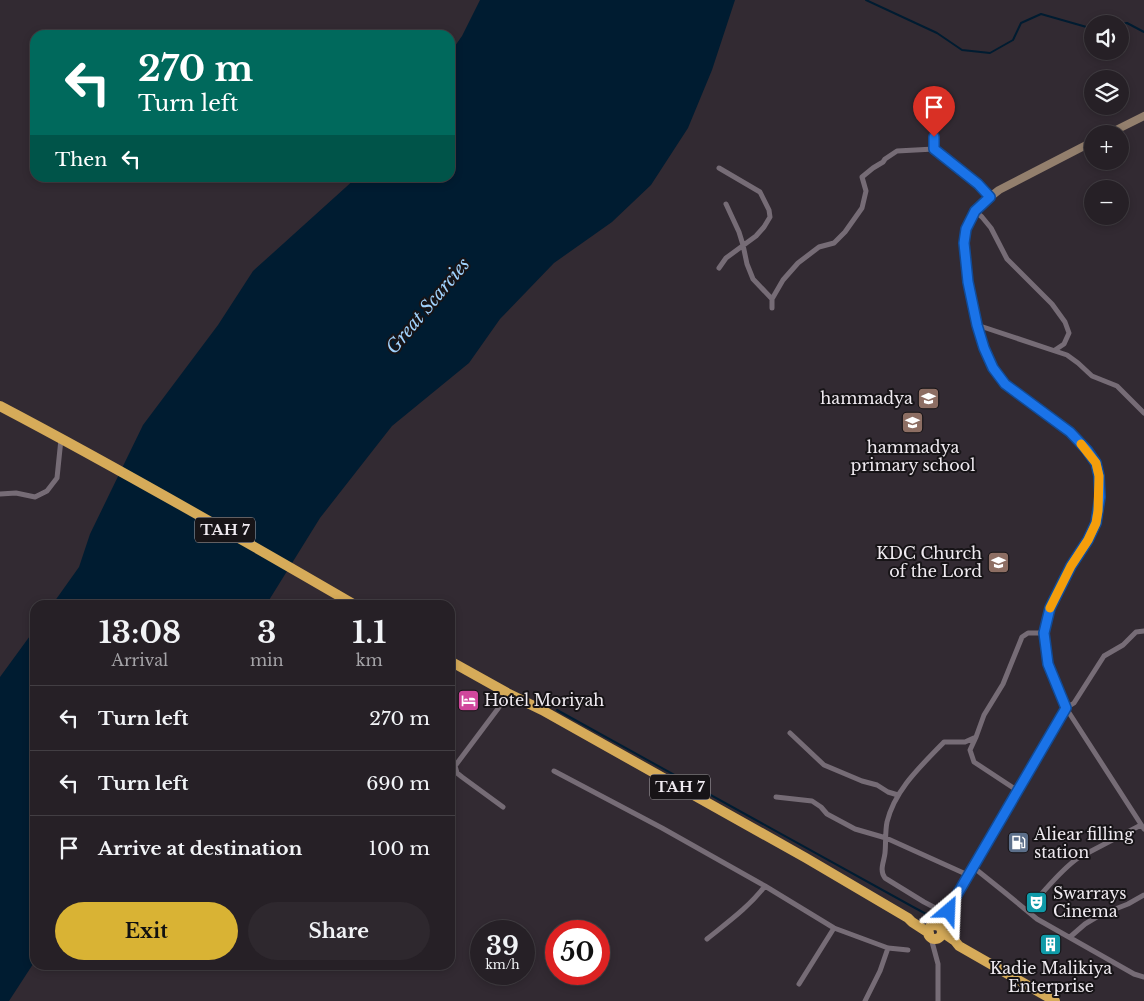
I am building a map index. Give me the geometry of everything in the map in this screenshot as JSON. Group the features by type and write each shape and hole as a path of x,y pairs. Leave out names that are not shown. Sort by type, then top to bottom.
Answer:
{"highway":[{"name":"TAH 7","path":"0,406 62,438 198,514 346,600"},
{"name":"TAH 7","path":"455,664 542,710 789,848 908,918 916,918 952,946 959,946 1055,1001"}],"main road":[{"path":"1126,125 1144,116"},
{"path":"935,932 1066,708 1048,664 1044,633 1050,608 1071,566 1088,540 1096,523 1100,497 1098,470 1096,463 1087,450 1070,432 1005,384 993,368 977,325 968,282 964,243 966,229 975,211 999,190 1084,146"},
{"path":"935,932 943,912 951,905"}],"street":[{"path":"934,137 934,149"},
{"path":"772,308 772,299 783,280 798,263 819,247 834,243 846,232 862,208 866,191 862,177 897,151 934,149 978,184 990,197"},
{"path":"718,268 726,258 756,236 770,217 769,210 760,192 720,168"},
{"path":"726,204 739,232 753,279 772,299"},
{"path":"975,211 982,216 991,228 1006,259 1052,304 1065,322 1070,333 1064,344 1054,350"},
{"path":"977,325 1067,355 1092,376 1117,386 1144,413"},
{"path":"0,494 16,493 35,497 47,491 57,478 62,438"},
{"path":"1026,910 1070,864 1143,827 1066,708 1074,703 1104,656 1123,646 1136,632 1144,631"},
{"path":"1018,791 974,762 970,750 984,715 1003,684 1022,636 1028,633 1044,633"},
{"path":"503,807 462,777 457,772 455,766 509,694"},
{"path":"790,733 824,764 862,781 877,785 898,796"},
{"path":"943,912 883,875 881,870 885,855 887,824 892,806 898,796 912,776 944,742 965,742 976,737"},
{"path":"554,771 662,828 765,886 834,928 888,948 908,950"},
{"path":"776,797 812,801 827,814 855,829 886,838 968,875"},
{"path":"973,867 1037,919 1134,974 1144,977"},
{"path":"708,938 747,906 765,886"},
{"path":"1070,937 1085,924 1100,915 1128,904 1144,895"},
{"path":"798,984 834,928"},
{"path":"935,932 938,964 938,1001"},
{"path":"866,1001 888,948"}],"water":[{"name":"Great Scarcies","path":"480,0 735,0 712,70 688,128 651,185 612,222 554,263 500,319 469,363 392,426 320,518 269,600 56,600 79,567 90,534 143,425 218,325 253,271 352,182 455,182 455,46"},
{"path":"30,636 30,969 9,1001 0,1001 0,677"}],"waterway":[{"path":"866,0 937,33 962,50 990,53 1013,40 1021,23 1041,14 1084,26"},
{"path":"1129,24 1144,32"},
{"path":"557,710 915,908 930,916 939,915"}],"slow traffic":[{"path":"1050,608 1071,566 1088,540 1096,523 1100,497 1099,476 1096,463 1081,444"}],"place":[{"name":"hammadya","path":"929,398"},
{"name":"hammadya primary school","path":"913,423"},
{"name":"KDC Church of the Lord","path":"998,562"},
{"name":"Hotel Moriyah","path":"468,700"},
{"name":"Aliear filling station","path":"1018,843"},
{"name":"Swarrays Cinema","path":"1037,902"},
{"name":"Kadie Malikiya Enterprise","path":"1051,944"}],"route":[{"path":"934,137 934,149 978,184 990,197 975,211 966,229 964,243 968,282 977,325 993,368 1005,384 1070,432 1087,450 1096,463 1100,497 1096,523 1088,540 1071,566 1050,608 1044,633 1048,664 1066,708 949,911"}]}
